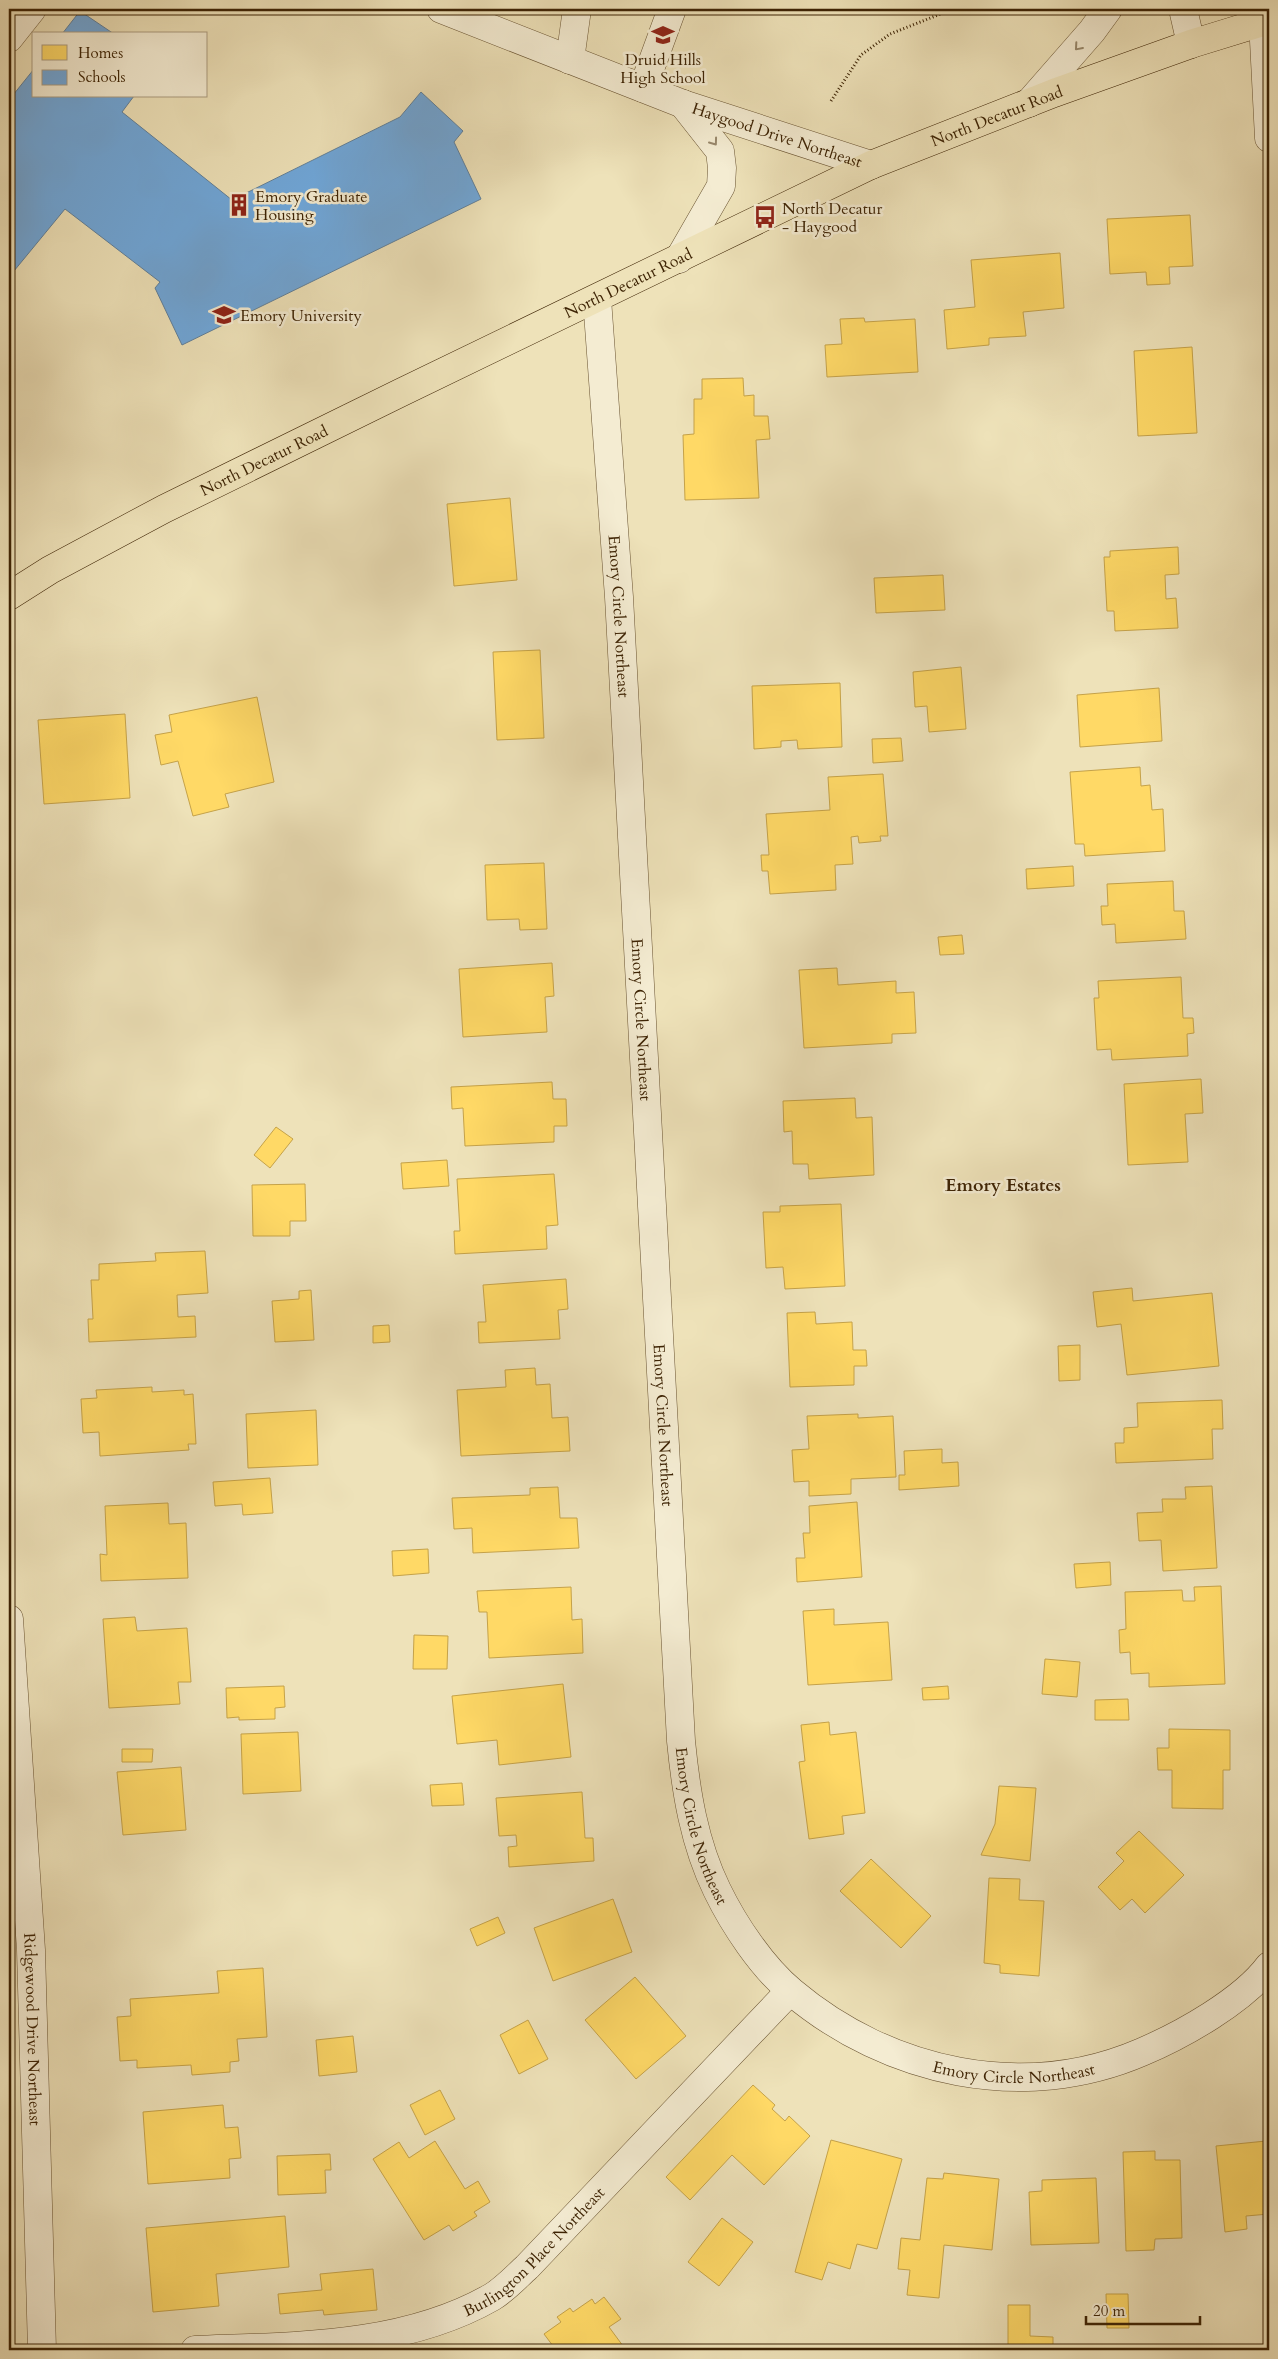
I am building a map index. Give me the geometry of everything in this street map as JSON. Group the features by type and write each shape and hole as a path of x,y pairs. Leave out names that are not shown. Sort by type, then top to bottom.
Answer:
{"main road":[{"name":"North Decatur Road","path":"9,596 50,570 148,518 409,388 872,165 1029,103 1191,44 1266,21"}],"street":[{"path":"9,38 32,9"},
{"name":"Haygood Drive Northeast","path":"441,9 684,104 872,165"},
{"path":"570,60 577,9"},
{"path":"643,88 672,9"},
{"path":"1029,103 1092,31 1108,9"},
{"path":"1183,9 1191,44"},
{"path":"1266,21 1269,138"},
{"name":"Haygood Drive Northeast","path":"679,259 721,186 722,168 720,151 684,104"},
{"name":"Emory Circle Northeast","path":"596,299 620,607 680,1721 686,1784 696,1833 717,1890 735,1922 758,1954 790,1990 824,2016 892,2053 964,2074 1030,2077 1063,2075 1095,2070 1150,2049 1215,2013 1267,1974"},
{"name":"Ridgewood Drive Northeast","path":"9,1620 31,1950 42,2350"},
{"name":"Burlington Place Northeast","path":"195,2350 358,2340 412,2328 457,2314 494,2296 527,2267 790,1990"}],"path":[{"path":"831,101 861,55 890,34 953,9"}],"building: Homes":[{"path":"1190,215 1193,266 1169,267 1170,284 1147,285 1146,272 1110,274 1107,219"},
{"path":"1060,253 1064,308 1023,312 1026,336 989,338 989,345 947,349 944,310 975,307 971,260"},
{"path":"864,318 865,322 915,319 918,372 827,377 825,345 842,344 840,319"},
{"path":"1192,347 1197,433 1138,436 1134,351"},
{"path":"743,378 744,396 754,395 754,416 768,416 770,439 756,440 759,498 685,500 683,435 694,434 694,399 702,399 702,379"},
{"path":"510,498 517,580 454,586 447,504"},
{"path":"1178,547 1179,574 1165,575 1166,599 1176,598 1178,628 1115,631 1114,611 1107,611 1104,557 1110,557 1110,551"},
{"path":"943,575 945,610 876,613 874,578"},
{"path":"540,650 544,738 497,740 493,652"},
{"path":"961,667 966,729 929,732 927,706 915,707 913,672"},
{"path":"840,683 842,747 798,749 797,740 781,741 781,747 754,749 752,686"},
{"path":"1159,688 1162,741 1080,747 1077,695"},
{"path":"257,697 274,782 225,794 229,807 193,816 178,761 161,765 155,735 172,732 169,715"},
{"path":"125,714 130,798 44,804 38,720"},
{"path":"901,738 903,761 873,763 872,739"},
{"path":"1140,767 1141,786 1150,785 1152,810 1163,809 1165,851 1085,856 1084,844 1075,844 1070,772"},
{"path":"883,774 888,836 880,836 881,841 859,843 858,836 851,837 853,864 835,865 836,890 770,894 768,871 762,871 761,855 769,855 766,814 830,810 828,777"},
{"path":"544,863 547,929 520,930 519,919 487,920 485,865"},
{"path":"1073,866 1074,886 1027,889 1026,869"},
{"path":"1173,881 1174,911 1184,911 1186,939 1116,943 1115,924 1102,925 1101,906 1108,906 1107,884"},
{"path":"962,935 964,954 940,955 938,937"},
{"path":"552,963 554,996 545,997 547,1032 463,1037 459,969"},
{"path":"837,968 838,985 896,981 896,993 914,992 916,1033 892,1034 892,1043 804,1048 799,970"},
{"path":"1181,977 1183,1018 1193,1018 1194,1033 1187,1034 1188,1056 1112,1060 1111,1049 1097,1050 1094,998 1099,998 1098,981"},
{"path":"1201,1079 1203,1113 1185,1114 1188,1162 1128,1165 1124,1084"},
{"path":"552,1082 553,1099 566,1099 567,1126 554,1126 554,1142 465,1146 463,1108 452,1109 451,1087"},
{"path":"855,1098 856,1118 872,1117 874,1175 809,1179 808,1164 793,1164 792,1131 784,1132 783,1101"},
{"path":"276,1127 293,1139 270,1168 254,1155"},
{"path":"447,1160 449,1186 403,1189 401,1163"},
{"path":"554,1174 558,1225 546,1226 547,1249 455,1254 454,1231 460,1231 457,1179"},
{"path":"305,1184 306,1221 290,1221 290,1236 253,1236 252,1185"},
{"path":"841,1204 845,1286 785,1289 783,1267 766,1268 763,1212 780,1212 780,1206"},
{"path":"205,1251 208,1293 177,1295 178,1317 195,1316 196,1337 89,1342 88,1319 93,1319 91,1280 99,1280 99,1264 156,1261 155,1253"},
{"path":"566,1279 568,1309 558,1310 560,1339 479,1343 478,1322 486,1322 483,1285"},
{"path":"1132,1288 1133,1301 1212,1293 1219,1366 1127,1375 1121,1324 1097,1327 1093,1292"},
{"path":"311,1290 314,1340 275,1342 272,1301 299,1299 299,1291"},
{"path":"815,1312 816,1324 852,1322 853,1350 866,1350 867,1366 854,1366 854,1385 790,1387 787,1313"},
{"path":"389,1325 390,1342 373,1343 373,1326"},
{"path":"1080,1345 1080,1380 1059,1381 1058,1346"},
{"path":"535,1368 536,1385 550,1384 552,1418 568,1417 570,1451 461,1456 457,1390 506,1387 505,1370"},
{"path":"152,1387 152,1392 184,1390 184,1395 193,1394 196,1444 188,1444 189,1450 100,1456 99,1432 83,1433 81,1399 97,1398 96,1390"},
{"path":"1222,1400 1223,1429 1212,1429 1213,1459 1116,1463 1115,1443 1124,1443 1124,1428 1138,1427 1137,1403"},
{"path":"316,1410 318,1465 248,1468 246,1414"},
{"path":"858,1414 858,1418 893,1416 896,1477 851,1479 851,1494 809,1496 809,1481 794,1482 792,1450 809,1449 807,1416"},
{"path":"942,1449 942,1463 958,1462 959,1486 899,1490 899,1475 905,1475 904,1451"},
{"path":"270,1478 273,1513 243,1515 242,1504 215,1506 213,1482"},
{"path":"1212,1486 1217,1568 1163,1571 1161,1540 1139,1541 1137,1513 1163,1512 1162,1499 1186,1499 1185,1487"},
{"path":"558,1487 560,1518 577,1518 579,1548 473,1553 472,1528 454,1529 452,1498 530,1495 530,1488"},
{"path":"857,1502 862,1577 797,1582 796,1558 805,1558 803,1533 810,1533 809,1506"},
{"path":"168,1503 169,1524 186,1523 188,1578 101,1581 100,1554 107,1555 105,1506"},
{"path":"428,1549 429,1573 393,1576 392,1551"},
{"path":"1110,1562 1111,1585 1076,1588 1074,1564"},
{"path":"1221,1586 1225,1684 1149,1687 1149,1673 1131,1674 1130,1652 1120,1653 1119,1630 1126,1629 1125,1592 1182,1590 1183,1601 1195,1601 1194,1587"},
{"path":"571,1587 572,1620 582,1619 583,1653 489,1658 487,1612 479,1612 477,1591"},
{"path":"834,1609 834,1625 888,1622 892,1680 808,1685 803,1611"},
{"path":"135,1617 137,1631 187,1628 191,1682 178,1682 180,1704 109,1708 103,1619"},
{"path":"414,1635 448,1636 447,1669 413,1669"},
{"path":"1045,1659 1080,1662 1077,1697 1042,1694"},
{"path":"563,1684 571,1757 499,1765 497,1740 457,1744 452,1696"},
{"path":"284,1686 285,1707 275,1708 275,1719 239,1720 239,1717 227,1718 226,1688"},
{"path":"948,1686 949,1699 923,1700 922,1688"},
{"path":"1128,1699 1129,1720 1095,1720 1095,1700"},
{"path":"829,1722 830,1735 856,1732 865,1813 842,1816 844,1834 809,1839 799,1762 805,1761 801,1725"},
{"path":"1169,1729 1230,1730 1230,1770 1223,1770 1223,1809 1172,1808 1172,1770 1158,1770 1157,1748 1169,1748"},
{"path":"298,1732 301,1791 243,1794 241,1734"},
{"path":"122,1749 153,1749 152,1762 122,1762"},
{"path":"181,1767 186,1830 123,1835 117,1772"},
{"path":"462,1783 464,1805 432,1806 430,1785"},
{"path":"999,1786 1036,1788 1030,1861 981,1855 995,1824"},
{"path":"582,1792 585,1838 593,1838 594,1861 509,1867 508,1847 517,1846 516,1835 499,1836 496,1798"},
{"path":"1139,1831 1184,1875 1145,1913 1132,1899 1120,1910 1098,1887 1124,1861 1116,1853"},
{"path":"871,1859 931,1916 901,1948 840,1891"},
{"path":"989,1878 1020,1879 1019,1900 1044,1901 1039,1976 1000,1973 1000,1965 984,1963"},
{"path":"613,1899 632,1952 553,1981 534,1928"},
{"path":"498,1917 505,1933 477,1946 470,1929"},
{"path":"263,1968 267,2037 237,2039 239,2061 230,2062 230,2072 192,2075 191,2065 137,2068 137,2060 120,2061 117,2017 131,2016 130,1999 219,1993 217,1971"},
{"path":"635,1977 686,2036 636,2079 585,2020"},
{"path":"528,2020 548,2059 519,2074 500,2035"},
{"path":"353,2036 357,2072 319,2076 316,2040"},
{"path":"753,2085 775,2105 772,2109 785,2121 789,2116 810,2136 764,2185 732,2155 690,2200 666,2177"},
{"path":"440,2090 455,2119 425,2135 410,2105"},
{"path":"223,2105 225,2128 238,2127 241,2158 229,2159 230,2178 148,2184 143,2112"},
{"path":"1265,2132 1269,2132 1269,2214 1246,2216 1247,2229 1225,2232 1216,2146 1266,2141"},
{"path":"831,2140 902,2159 877,2249 857,2244 850,2269 828,2262 822,2280 795,2272"},
{"path":"435,2141 465,2189 478,2181 490,2202 474,2212 477,2216 453,2231 449,2225 424,2240 373,2159 399,2142 409,2158"},
{"path":"1155,2151 1155,2160 1180,2160 1182,2238 1155,2239 1154,2250 1126,2251 1123,2152"},
{"path":"330,2154 331,2170 325,2170 326,2193 278,2195 277,2156"},
{"path":"944,2173 999,2179 992,2250 944,2245 939,2298 907,2295 910,2270 898,2269 901,2238 920,2240 927,2178 943,2179"},
{"path":"1096,2178 1099,2243 1031,2245 1029,2192 1042,2191 1042,2180"},
{"path":"285,2216 289,2267 216,2274 219,2306 153,2312 146,2228"},
{"path":"722,2218 753,2242 719,2286 688,2262"},
{"path":"373,2269 377,2310 324,2315 323,2310 280,2314 278,2294 322,2290 320,2274"},
{"path":"1106,2294 1128,2294 1129,2328 1107,2328"},
{"path":"604,2297 621,2319 609,2327 626,2350 556,2350 544,2334 561,2322 557,2317 570,2308 573,2312 592,2299 595,2304"},
{"path":"1008,2305 1030,2305 1030,2336 1053,2337 1053,2350 1008,2350"}],"building: Schools":[{"path":"80,11 111,32 64,32"},
{"name":"Emory Graduate Housing","path":"32,71 32,98 132,98 122,112 232,200 400,117 421,92 463,131 454,142 481,199 182,345 155,288 160,282 65,209 9,277 9,100"},
{"path":"9,422 14,433 9,435"}],"place":[{"name":"Druid Hills High School","path":"663,35"},
{"name":"Emory Graduate Housing","path":"239,205"},
{"name":"North Decatur - Haygood","path":"765,217"},
{"name":"Emory University","path":"224,315"}],"district":[{"name":"Emory Estates","path":"1003,1185"}]}
